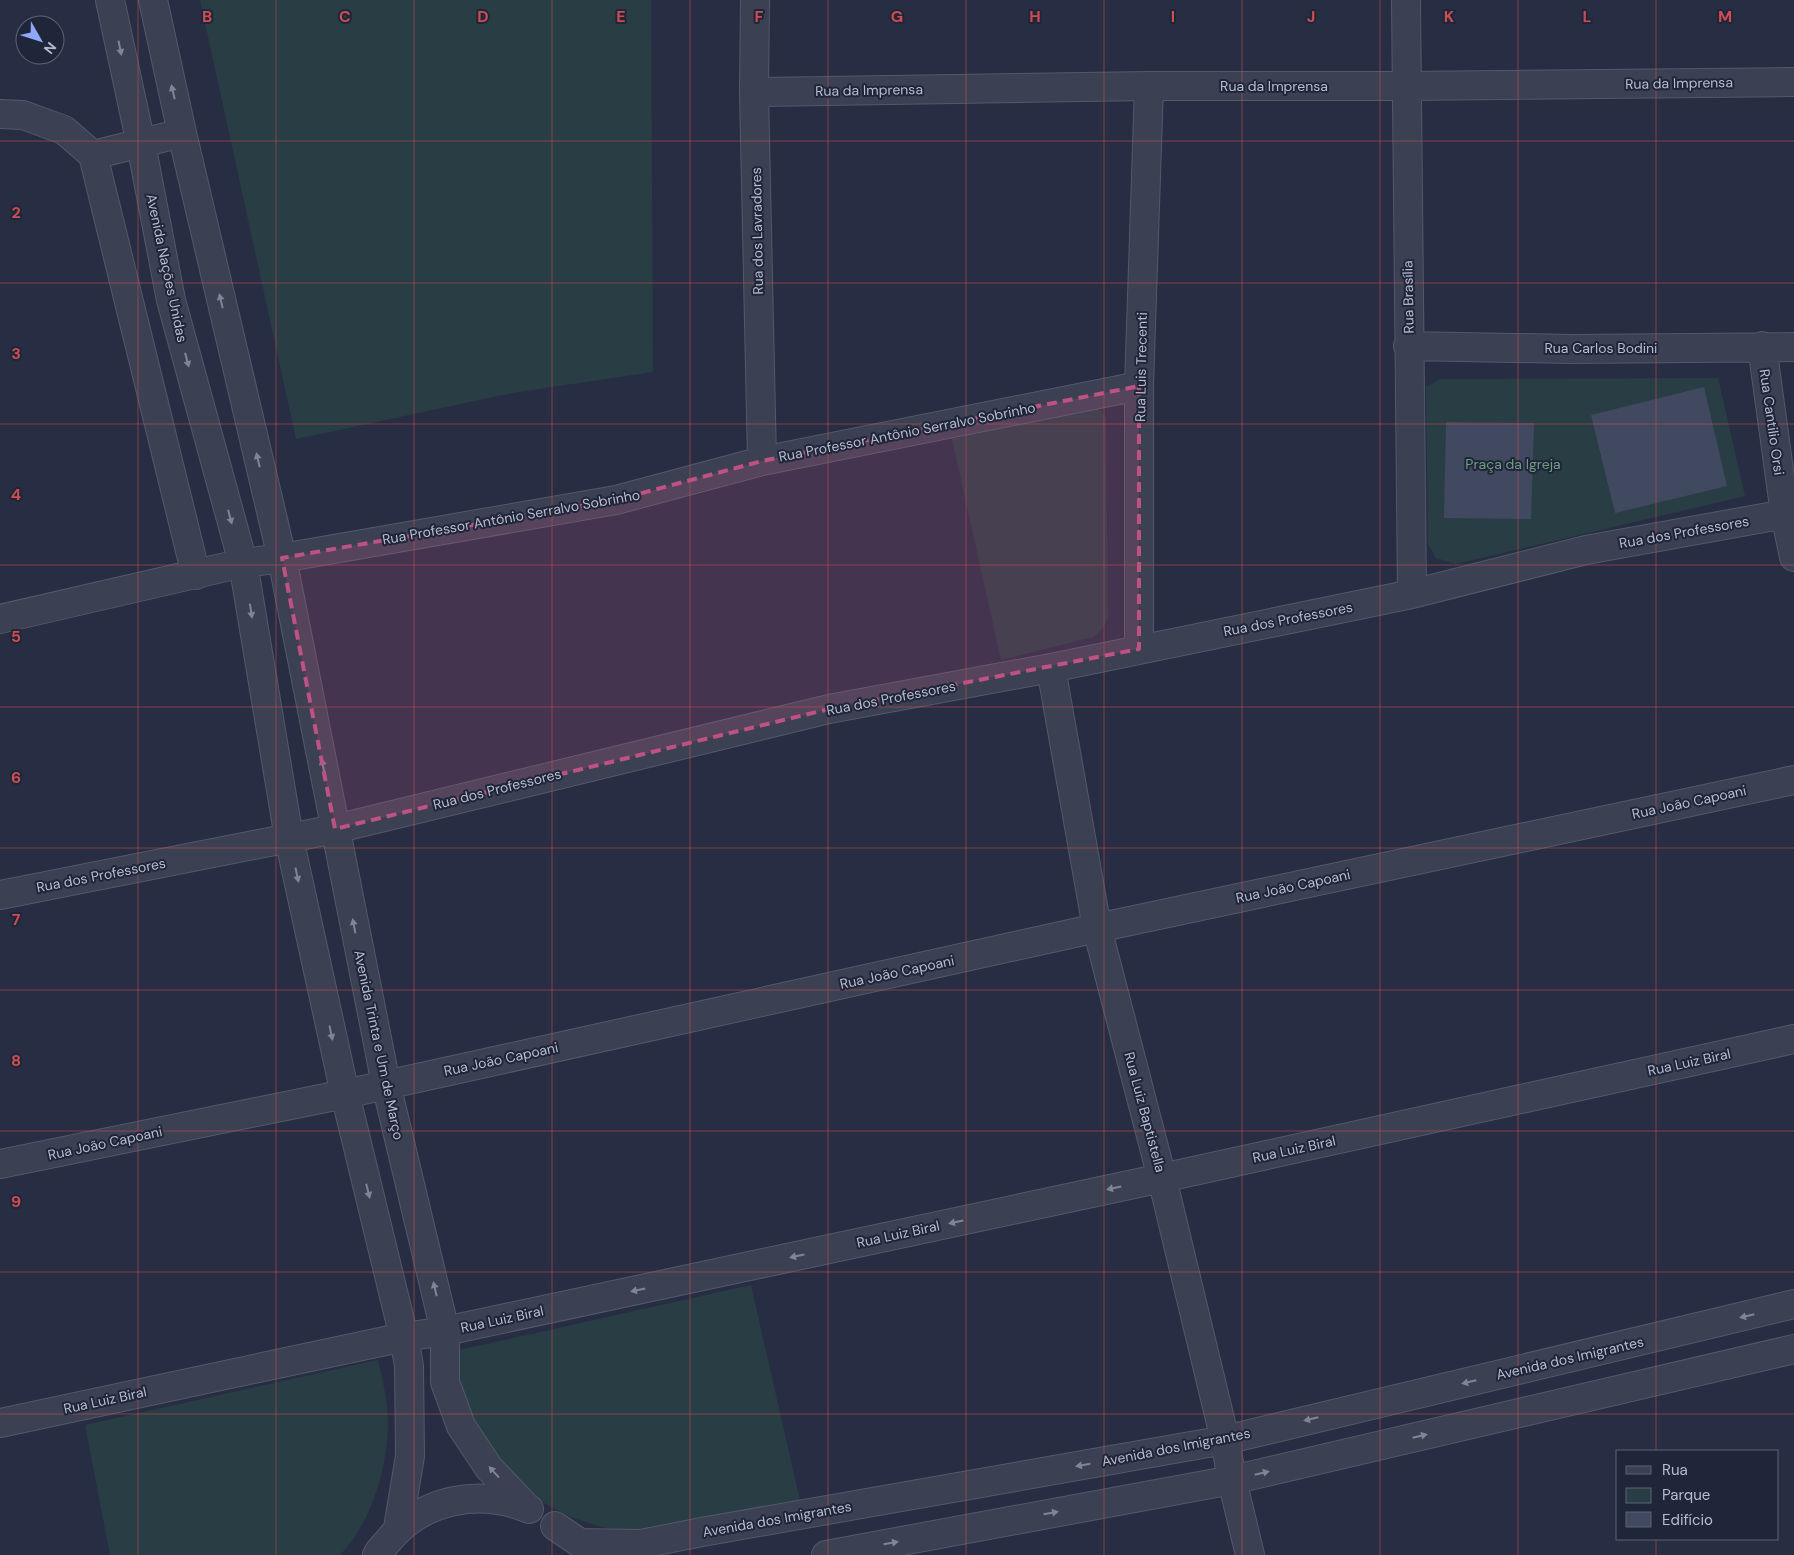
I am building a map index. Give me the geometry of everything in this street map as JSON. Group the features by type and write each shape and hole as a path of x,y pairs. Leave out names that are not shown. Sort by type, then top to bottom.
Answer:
{"street":[{"name":"Avenida Nações Unidas","path":"110,0 171,300 243,563"},
{"path":"154,0 182,133 282,558"},
{"name":"Rua dos Lavradores","path":"756,0 754,92 762,461"},
{"name":"Rua Brasília","path":"1406,0 1412,594"},
{"name":"Rua da Imprensa","path":"754,92 1149,86 1406,86 1794,82"},
{"name":"Rua Luis Trecenti","path":"1139,649 1139,386 1149,86"},
{"path":"0,114 23,114 64,130 94,155 196,575"},
{"path":"94,155 182,133"},
{"name":"Rua Carlos Bodini","path":"1408,346 1572,349 1794,346"},
{"name":"Rua Cantilio Orsi","path":"1762,346 1785,514 1794,557"},
{"name":"Rua Professor Antônio Serralvo Sobrinho","path":"0,619 243,563 282,558 616,500 762,461 1139,386"},
{"name":"Rua dos Professores","path":"0,895 335,828 829,709 1051,668 1412,594 1586,550 1785,514"},
{"name":"Avenida Trinta e Um de Março","path":"282,558 386,1084 444,1331 445,1382 461,1426 490,1468 527,1508"},
{"path":"243,563 289,838 345,1094 404,1337 408,1366 410,1456 398,1528"},
{"name":"Rua Luiz Baptistella","path":"1051,668 1097,928 1162,1178 1225,1440 1232,1480 1250,1555"},
{"name":"Rua João Capoani","path":"0,1164 345,1094 1097,928 1794,780"},
{"name":"Rua Luiz Biral","path":"0,1423 404,1337 444,1331 1162,1178 1794,1039"},
{"name":"Avenida dos Imigrantes","path":"527,1508 580,1544 641,1544 1225,1440 1794,1304"},
{"path":"826,1555 1232,1480 1794,1349"},
{"path":"377,1555 398,1528 427,1509 460,1499 494,1498 527,1508"},
{"path":"555,1526 578,1555"}],"highlighted area":[{"path":"1139,386 1139,649 829,709 335,829 282,558 616,500 762,461"}],"green space":[{"path":"200,0 651,0 653,372 512,393 296,439"},
{"name":"Praça da Igreja","path":"1718,378 1745,496 1456,564 1436,558 1428,544 1426,387 1440,379"},
{"path":"1089,408 1101,410 1106,419 1108,618 1102,630 1093,637 1001,660 952,439"},
{"path":"751,1285 801,1505 631,1532 601,1527 571,1517 544,1503 520,1485 481,1438 468,1411 459,1381 455,1351"},
{"path":"378,1360 388,1411 387,1445 384,1462 375,1496 368,1512 351,1542 340,1555 110,1555 85,1425"}],"building":[{"path":"1704,387 1727,486 1615,513 1591,415"},
{"path":"1446,422 1534,423 1531,519 1444,518"}]}
